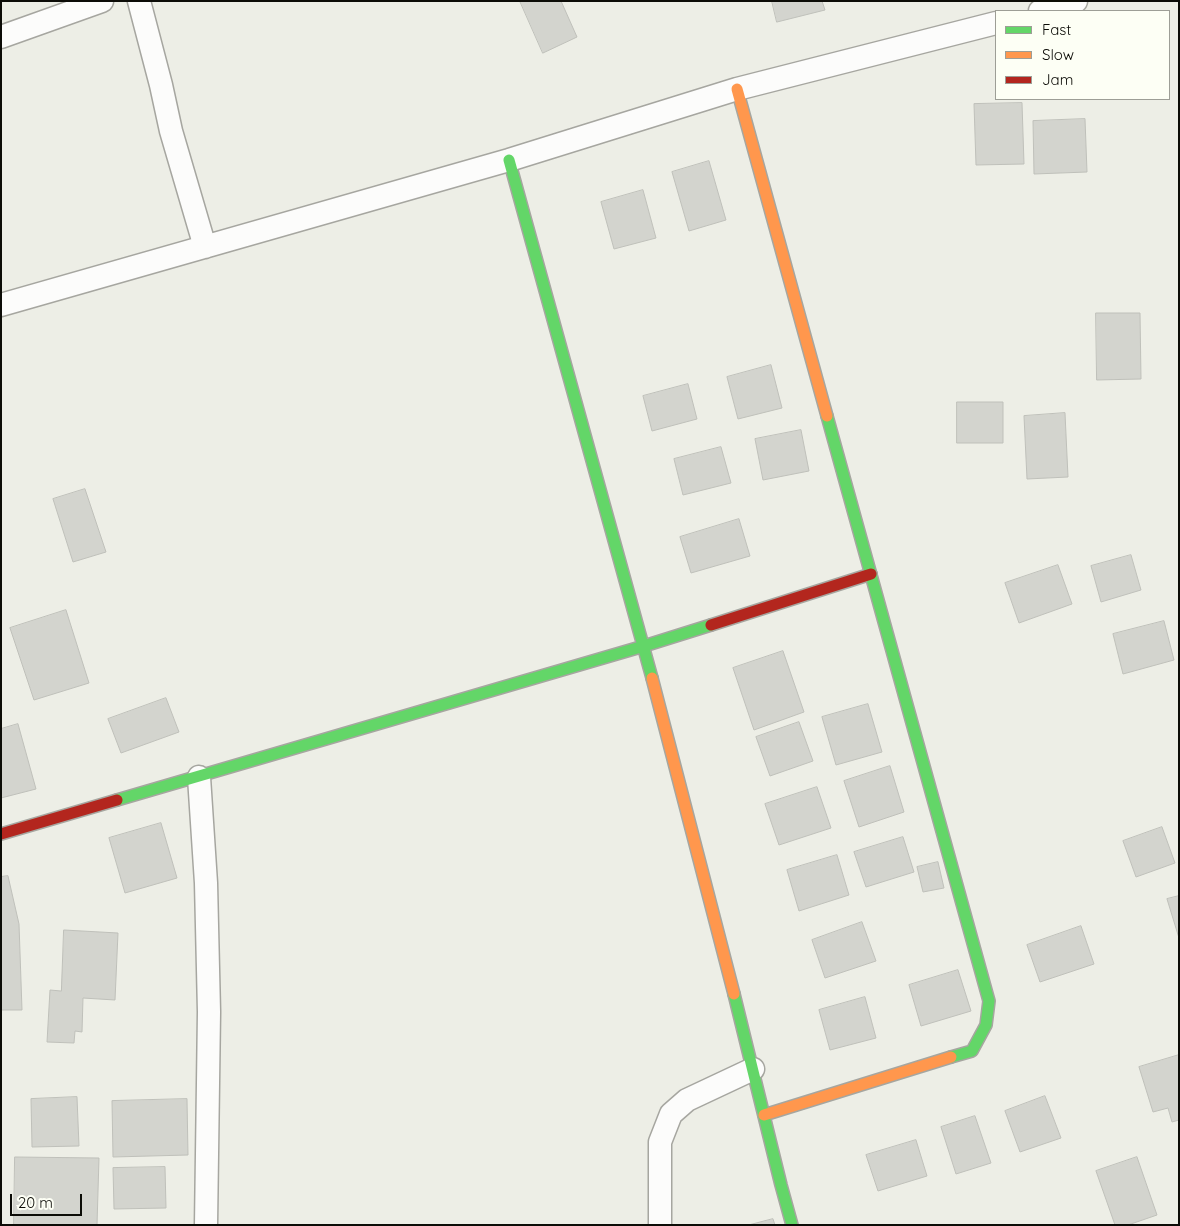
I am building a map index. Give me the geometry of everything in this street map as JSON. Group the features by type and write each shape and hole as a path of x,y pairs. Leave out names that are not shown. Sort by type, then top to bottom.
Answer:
{"street":[{"path":"1,37 102,1"},
{"path":"140,1 171,132 205,247"},
{"path":"1044,10 1076,1"},
{"path":"1,305 509,160 737,89 995,23"},
{"path":"737,89 989,1001 986,1025 972,1051 764,1115"},
{"path":"509,160 644,646 753,1069 780,1185 792,1225"},
{"path":"1,834 644,646 871,574"},
{"path":"199,777 206,883 209,1012 206,1225"},
{"path":"660,1225 660,1142 671,1114 687,1100 753,1069"}],"building":[{"path":"520,1 561,1 577,37 543,53"},
{"path":"772,1 822,1 825,10 777,22"},
{"path":"1022,103 1024,164 976,165 974,104"},
{"path":"1085,119 1087,172 1034,174 1033,121"},
{"path":"709,161 726,220 689,231 672,172"},
{"path":"643,190 656,238 614,249 601,202"},
{"path":"1096,313 1140,313 1141,379 1097,380"},
{"path":"771,365 782,408 738,419 727,377"},
{"path":"688,384 697,419 652,431 643,396"},
{"path":"957,402 1003,402 1003,443 957,443"},
{"path":"1065,413 1068,477 1027,479 1024,416"},
{"path":"801,430 809,471 763,480 755,439"},
{"path":"721,447 731,483 683,495 674,459"},
{"path":"85,489 106,552 73,562 53,499"},
{"path":"739,519 750,556 691,573 680,537"},
{"path":"1131,555 1141,590 1101,602 1091,566"},
{"path":"1058,565 1072,604 1019,623 1005,583"},
{"path":"66,610 89,683 34,700 10,628"},
{"path":"1164,621 1174,660 1123,674 1113,634"},
{"path":"783,651 804,712 754,730 733,668"},
{"path":"166,698 179,732 121,753 108,719"},
{"path":"868,704 882,752 836,765 822,717"},
{"path":"799,722 813,761 770,776 756,737"},
{"path":"18,724 36,789 1,798 1,729"},
{"path":"890,766 904,812 859,827 844,781"},
{"path":"817,787 831,828 779,845 765,804"},
{"path":"161,823 177,878 125,893 109,838"},
{"path":"1162,827 1175,863 1136,877 1123,841"},
{"path":"903,837 914,872 866,887 854,852"},
{"path":"837,855 849,895 799,911 787,870"},
{"path":"938,862 944,888 923,892 917,867"},
{"path":"8,876 19,924 22,1010 1,1010 1,877"},
{"path":"1179,896 1179,938 1167,899"},
{"path":"862,922 876,961 825,978 812,940"},
{"path":"1081,926 1094,964 1040,982 1027,945"},
{"path":"64,930 118,933 115,1000 83,998 82,1032 75,1031 74,1043 47,1042 50,990 61,991"},
{"path":"958,970 971,1011 921,1026 909,985"},
{"path":"865,997 876,1038 830,1050 819,1010"},
{"path":"1179,1055 1179,1120 1172,1122 1168,1108 1153,1112 1139,1067"},
{"path":"1045,1096 1061,1138 1020,1152 1005,1111"},
{"path":"77,1097 79,1146 32,1147 31,1099"},
{"path":"187,1099 188,1155 113,1157 112,1101"},
{"path":"975,1116 991,1163 956,1174 941,1127"},
{"path":"916,1140 927,1176 878,1191 866,1155"},
{"path":"15,1157 99,1158 97,1225 14,1225"},
{"path":"1137,1157 1157,1215 1128,1225 1115,1225 1096,1171"},
{"path":"165,1167 166,1208 114,1209 113,1168"},
{"path":"773,1219 775,1225 749,1225"}],"traffic: fast":[{"path":"509,160 652,678"},
{"path":"827,416 989,1001 986,1025 972,1051 951,1057"},
{"path":"117,800 711,625"},
{"path":"734,994 792,1225"}],"traffic: slow":[{"path":"737,89 827,416"},
{"path":"652,678 734,994"},
{"path":"764,1115 951,1057"}],"traffic: jam":[{"path":"711,625 871,574"},
{"path":"1,834 117,800"}]}
